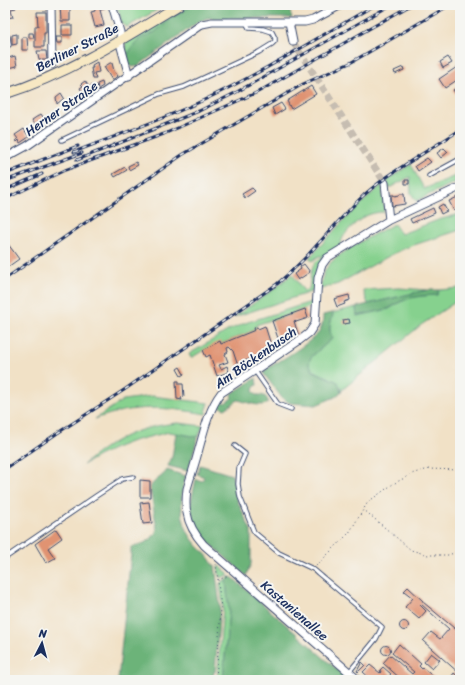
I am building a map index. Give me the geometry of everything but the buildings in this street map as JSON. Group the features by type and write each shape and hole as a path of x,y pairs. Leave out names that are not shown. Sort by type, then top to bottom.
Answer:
{"main road":[{"name":"Berliner Straße","path":"5,94 50,77 97,54 179,5"}],"street":[{"path":"51,5 52,64"},
{"path":"112,5 129,76"},
{"name":"Herner Straße","path":"5,158 27,146 202,24 212,22 305,22 313,20 341,5"},
{"path":"289,22 293,42"},
{"path":"385,183 389,220"},
{"name":"Am Böckenbusch","path":"217,557 196,535 190,524 186,504 188,488 216,399 221,393 305,337 313,329 320,271 327,258 389,220 460,187"},
{"name":"Kastanienallee","path":"217,557 358,680"}],"lane":[{"path":"62,140 159,94 184,87 234,64 259,52 275,41 272,32 263,29 249,28 246,22"},
{"path":"5,38 8,37 9,45"},
{"path":"429,176 460,159"},
{"path":"255,371 278,404 292,409"},
{"path":"235,446 245,454 239,468 238,484 240,497 254,532 279,553 313,569 382,627 376,639 349,672"},
{"path":"5,558 96,496 122,480 132,477"}],"path":[{"path":"313,569 349,533 368,502 393,484 414,473 429,469 460,470"},
{"path":"363,509 411,550 428,555 448,555 460,551"},
{"path":"216,680 222,608 216,564 217,557"},
{"path":"218,580 225,578 233,572"}],"green space":[{"path":"117,5 166,5 127,27 122,24"},
{"path":"189,5 193,5 174,16 155,32 139,39 127,55 125,43"},
{"path":"193,5 288,5 292,18 207,18 198,22 138,66 133,67 129,65 127,55 139,39 155,32 174,16"},
{"path":"411,164 424,189 460,174 460,180 416,201 411,193 410,177 391,187 388,187 387,180"},
{"path":"382,184 384,212 370,214 364,217 347,232 341,245 325,256 319,256 312,261 309,258 344,220"},
{"path":"460,214 460,230 408,247 338,284 321,289 322,280 328,266 340,255 368,238 394,224 401,234 438,220"},
{"path":"324,257 314,291 234,317 274,289 292,274 304,291 309,289 313,266 319,259"},
{"path":"399,288 427,290 368,304 363,290"},
{"path":"460,288 460,299 421,325 341,392 341,387 330,378 314,371 310,366 309,363 311,357 333,338 330,332 332,313 356,307 357,316 389,309 410,298 436,295 439,290"},
{"path":"427,290 439,290 437,295 410,298 388,309 357,316 356,307"},
{"path":"314,301 314,310 310,307 272,321 271,320 256,325 257,327 254,328 255,330 221,344 220,342 191,358 189,354 229,330 245,323"},
{"path":"332,313 330,332 333,338 311,357 309,363 313,371 338,382 341,392 335,397 316,405 290,403 282,398 264,374 265,370 295,352 316,335 321,328 323,315"},
{"path":"256,378 257,385 254,387 253,391 256,395 265,396 268,401 267,404 256,405 238,400 225,409 218,406 222,401 225,403 232,398 231,394"},
{"path":"152,396 208,403 206,414 150,408 123,411 95,419 123,400"},
{"path":"178,423 203,426 198,437 169,432 133,441 98,456 83,465 105,448 127,435 151,427"},
{"path":"176,433 198,437 188,471 168,466 172,457"},
{"path":"200,465 232,475 238,502 251,531 251,564 246,576 205,539 196,525 192,514 191,502 196,479 202,481 204,477 197,474"},
{"path":"167,470 186,476 182,494 182,512 186,528 196,544 213,565 215,565 220,607 215,672 213,677 201,680 118,680 131,547 150,540 157,529 150,488 151,485"},
{"path":"219,566 228,573 228,575 220,578"},
{"path":"227,578 233,578 349,680 223,680 229,610 226,581"},
{"path":"228,578 226,582 229,610 223,680 217,680 223,607 220,584"}],"tunnel":[{"path":"293,42 385,183"}],"railway":[{"path":"74,152 156,121 204,100 269,66 375,5"},
{"path":"77,160 199,111 235,93 391,5"},
{"path":"5,199 65,170 164,134 258,92 411,5"},
{"path":"5,279 182,155 303,84 350,63 450,5"},
{"path":"5,469 124,390 277,284 302,261 364,195 399,169 460,130"},
{"path":"5,174 78,146"},
{"path":"5,181 82,153"},
{"path":"5,190 42,174"}]}
